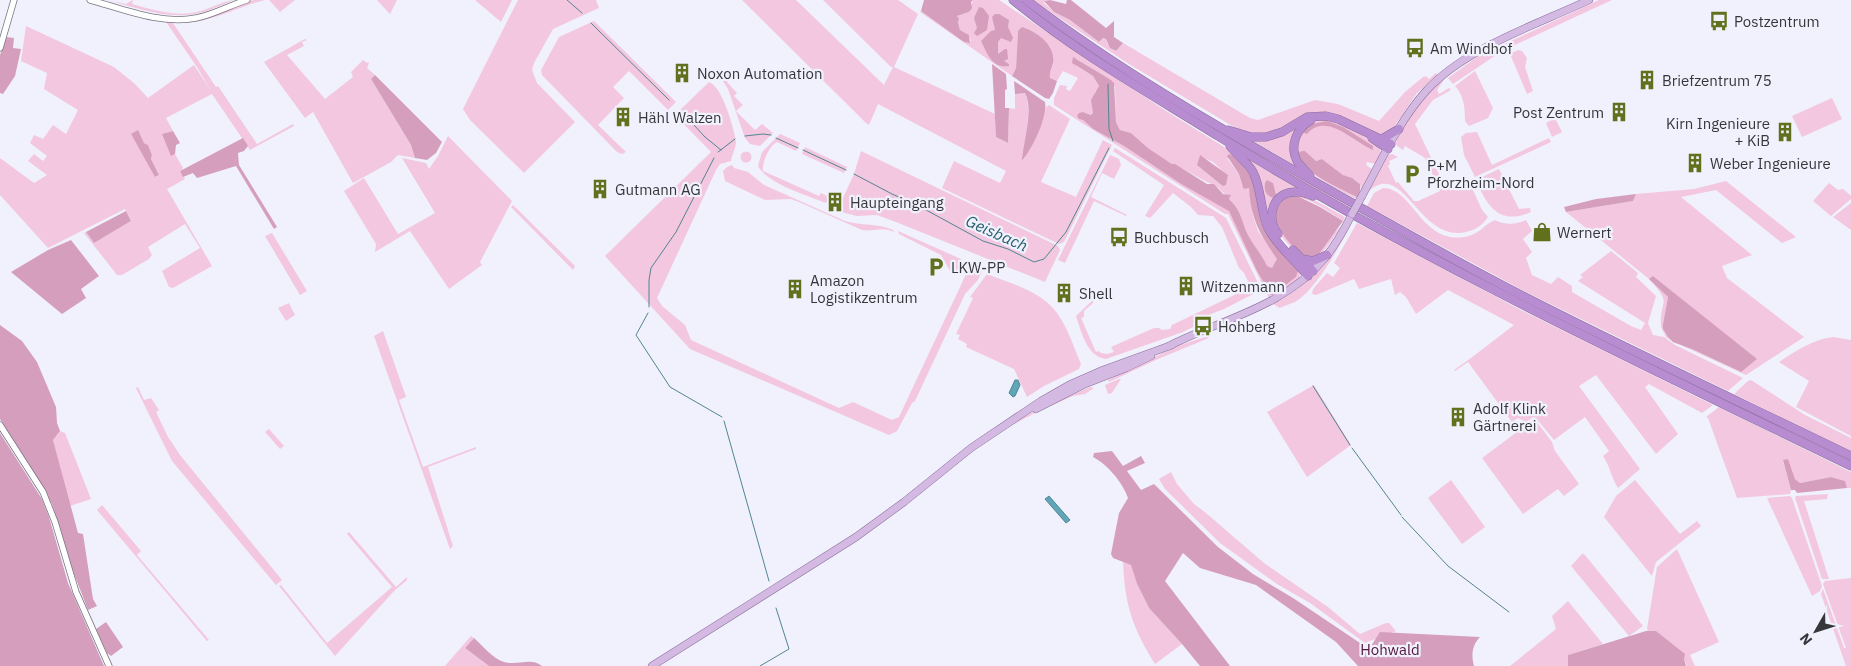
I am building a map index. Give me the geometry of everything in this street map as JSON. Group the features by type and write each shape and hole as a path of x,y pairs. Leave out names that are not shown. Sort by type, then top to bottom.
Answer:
{"highway":[{"path":"1013,0 1062,37 1223,139 1324,199 1497,292 1851,466"},
{"path":"1026,0 1119,65 1220,128 1315,182 1519,294 1851,456"},
{"path":"1315,182 1298,162 1294,144 1301,128 1318,116"},
{"path":"1220,128 1251,136 1266,137 1282,132 1307,117 1326,116 1338,119 1390,147"},
{"path":"1382,139 1400,129"},
{"path":"1369,135 1382,139 1390,147"},
{"path":"1223,139 1253,172 1270,231 1310,273"},
{"path":"1310,273 1302,259 1274,228 1271,215 1274,205 1282,196 1294,192 1324,199"},
{"path":"1302,259 1313,261 1328,255"}],"main road":[{"path":"652,666 856,537 899,506 971,448 1041,401 1069,385 1172,345 1269,303 1294,287 1328,255 1409,112 1440,77 1462,60 1489,46 1589,0"}],"street":[{"path":"90,0 158,18 183,20 210,14 247,0"},
{"path":"0,48 13,1"},
{"path":"0,425 43,492 55,522 76,592 109,666"}],"shaded area":[{"path":"106,0 126,4 133,0 132,4 181,14 197,12 234,0 199,13 176,15 156,13"},
{"path":"254,0 265,0 200,21 173,23 257,144 293,124 294,126 250,150 212,94 166,118 173,131 163,134 172,155 175,154 183,168 180,171 185,179 167,189 212,266 173,288 169,287 162,271 200,248 185,224 148,247 152,255 149,259 122,275 117,275 84,233 86,232 94,243 131,221 125,209 48,248 0,195 0,158 34,183 47,175 28,161 34,154 43,161 47,156 30,143 34,135 43,139 53,125 66,134 78,110 44,89 47,73 21,61 26,26 114,67 135,84 148,98 194,65 211,91 166,22","holes":["138,131 144,143 148,145 152,155 151,159 159,175 156,177 131,134"]},
{"path":"269,0 295,0 280,12"},
{"path":"377,0 397,0 390,14"},
{"path":"475,0 512,0 501,22"},
{"path":"518,0 596,0 599,8 553,29 534,63 532,70 537,83 575,122 524,173 470,120 463,109"},
{"path":"742,0 796,0 884,85 893,67 823,0 898,0 918,14 894,67 995,114 996,137 1008,143 1009,108 1015,109 1015,94 1025,93 1028,116 1023,161 1043,120 1046,107 1049,105 1070,119 1041,182 1076,197 1103,140 1112,145 1064,242 1059,244 942,188 954,161 1000,183 1006,171 878,104 869,125"},
{"path":"973,0 999,0 1163,109 1229,150 1252,174 1262,217 1301,272 1299,279 1275,295 1275,293 1296,277 1296,269 1275,245 1265,230 1251,179 1238,164 1227,158 1239,174 1242,186 1245,189 1249,188 1253,216 1258,231 1278,259 1272,268 1267,267 1250,239 1239,212 1229,199 1230,196 1217,187 1172,164 1148,148 1131,133 1120,130 1116,122 1115,87 1100,74 1077,59 1076,66 1093,76 1099,86 1095,92 1093,113 1092,115 1083,112 1083,120 1093,129 1124,146 1181,184 1229,210 1268,292 1273,295 1269,298 1228,214 1225,214 1054,105 1054,98 1060,85 1067,86 1066,89 1070,91 1078,78 1063,71 1057,81 1050,78 1049,75 1053,65 1050,46 1018,31 1016,68 1012,76 920,12 968,43 971,41 969,35 960,30 957,16 969,12","holes":["1199,156 1213,162 1228,176 1219,183 1199,166"]},
{"path":"1032,0 1048,0 1044,1 1044,3 1054,12 1070,20 1099,42 1103,38 1106,39 1112,49 1116,51 1123,43 1250,118 1258,120 1315,100 1338,104 1379,121 1405,92 1423,77 1426,76 1429,79 1436,73 1438,75 1417,93 1392,130 1382,136 1324,112 1310,114 1283,130 1264,136 1242,132 1129,64"},
{"path":"1599,0 1612,0 1502,51 1453,84 1448,78 1477,57"},
{"path":"594,21 676,102 668,110 629,71 613,87 624,98 598,125 626,152 622,154 617,152 542,75 541,70 559,37"},
{"path":"1068,34 1229,137 1351,208 1262,158 1083,47"},
{"path":"305,39 307,40 302,42 304,46 287,55 325,99 353,77 351,72 363,60 369,63 367,68 375,75 371,79 411,145 415,158 398,155 391,162 353,183 313,112 305,118 264,62"},
{"path":"1518,50 1522,51 1527,58 1525,67 1533,91 1527,94 1510,54"},
{"path":"728,69 734,74 727,82 737,93 734,96 743,105 736,111 755,130 762,124 773,133 760,146 750,144 745,138 728,89 720,77"},
{"path":"1475,71 1493,108 1488,118 1469,126 1465,121 1462,98 1455,86"},
{"path":"1441,79 1443,81 1437,90 1439,94 1449,88 1451,90 1433,100 1415,124 1446,189 1468,179 1482,210 1488,217 1478,227 1466,232 1450,232 1436,226 1403,193 1392,185 1381,184 1369,191 1388,155 1392,154 1398,157 1389,161 1390,164 1388,166 1396,183 1398,182 1414,201 1440,191 1425,158 1405,146 1403,150 1396,143 1409,117"},
{"path":"709,82 714,85 723,99 736,142 731,161 720,164 716,170 657,298 662,306 685,325 691,340 839,408 853,402 892,420 899,417 968,270 973,267 982,271 978,280 965,294 915,401 912,403 897,431 889,435 690,349 605,256 711,152 675,115"},
{"path":"1832,98 1842,119 1802,137 1792,116"},
{"path":"1555,118 1562,132 1552,137 1546,123"},
{"path":"1327,119 1367,138 1379,148 1381,153 1376,164 1367,162 1366,165 1373,170 1361,192 1360,184 1355,180 1343,175 1322,159 1316,161 1305,151 1302,151 1357,197 1356,199 1312,173 1297,155 1296,144 1301,133 1312,123"},
{"path":"1303,121 1297,131 1298,167 1250,139 1258,139"},
{"path":"1477,132 1492,165 1549,138 1551,142 1475,177 1464,155 1461,137 1466,133"},
{"path":"780,134 800,143 796,151 777,142 774,144 767,155 763,171 819,196 821,193 829,197 826,203 779,184 763,172 758,166 762,152"},
{"path":"448,136 512,201 480,262 482,265 449,289 410,231 375,252 376,244 344,191 364,178 398,234 435,213 402,158 426,163 429,169"},
{"path":"805,147 847,167 844,173 802,154"},
{"path":"1115,148 1226,218 1260,287 1259,291 1224,309 1203,317 1195,326 1183,332 1106,359 1094,354 1089,348 1076,316 1093,300 1093,303 1084,311 1084,317 1081,318 1096,352 1099,351 1107,354 1114,352 1111,347 1154,328 1160,328 1161,330 1170,329 1172,325 1251,287 1244,273 1239,268 1222,227 1213,216 1198,215 1173,193 1150,218 1145,216 1164,185 1113,151"},
{"path":"746,151 752,157 746,163 740,157"},
{"path":"861,151 1058,246 1060,250 1045,282 877,215 857,216 837,211 854,174"},
{"path":"1110,155 1119,159 1121,165 1114,179 1102,173 1091,197 1127,215 1094,201 1065,263 1058,260"},
{"path":"1247,159 1298,189 1280,195 1276,234 1271,228"},
{"path":"732,165 734,168 748,172 764,185 845,221 881,226 894,232 886,229 862,230 791,199 765,200 725,181 723,171"},
{"path":"1499,169 1519,209 1530,208 1531,212 1510,217 1502,215 1490,205 1476,180"},
{"path":"1726,181 1796,237 1782,243 1716,190 1681,197 1752,255 1722,266 1727,278 1804,337 1746,375 1680,345 1739,371 1756,360 1653,276 1652,281 1668,297 1663,324 1665,333 1672,341 1666,337 1661,327 1664,302 1657,288 1649,279 1566,212 1633,201 1636,194 1694,189"},
{"path":"1829,183 1838,190 1843,189 1851,196 1851,199 1831,216 1813,201"},
{"path":"1383,188 1394,191 1403,197 1429,226 1440,234 1453,237 1473,235 1495,220 1510,224 1526,220 1532,231 1523,239 1532,252 1526,258 1532,275 1551,284 1558,277 1572,286 1572,292 1641,330 1645,323 1578,281 1583,277 1580,275 1611,251 1638,273 1636,277 1656,296 1648,323 1653,335 1664,337 1675,345 1743,378 1728,391 1528,293 1367,206 1374,193"},
{"path":"1289,195 1307,196 1345,217 1343,221 1308,200 1293,197 1287,198 1280,230 1304,255 1319,254 1334,233 1343,225 1324,251 1315,257 1308,258 1296,252 1277,230 1278,202"},
{"path":"1851,203 1851,230 1833,217"},
{"path":"513,205 575,266 573,270 511,207"},
{"path":"1357,223 1521,310 1713,405 1702,413 1649,384 1645,387 1678,434 1656,454 1596,375 1579,386 1640,469 1618,488 1603,456 1609,451 1585,417 1554,440 1536,418 1533,417 1526,422 1518,418 1512,422 1468,362 1454,370 1514,325 1448,290 1416,314 1406,297 1400,292 1395,295 1391,279 1359,289 1354,279 1316,295 1312,294 1313,289 1327,273 1333,277 1340,268 1334,263"},
{"path":"1350,226 1340,245 1311,288 1295,302 1280,308 1273,304 1291,294 1316,273 1338,246"},
{"path":"898,231 961,259 964,264 960,273 952,274 941,255 899,234"},
{"path":"272,233 307,291 300,295 265,236"},
{"path":"987,274 1039,296 1053,308 1069,335 1081,364 1079,369 1044,386 1027,397 1014,369 966,347 967,344 958,339 960,335 956,334 973,298 970,297"},
{"path":"1499,288 1851,461 1851,462 1613,346"},
{"path":"289,303 295,315 286,321 278,308"},
{"path":"383,331 406,397 399,400 423,467 476,447 476,449 428,467 453,546 450,549 374,336"},
{"path":"1208,336 1209,338 1109,382 1108,380 1177,346"},
{"path":"1833,337 1851,340 1851,436 1796,407 1809,381 1779,362 1812,343"},
{"path":"1121,379 1112,393 1108,394 1105,385"},
{"path":"1751,380 1805,415 1851,438 1851,451 1734,394"},
{"path":"1314,385 1351,445 1307,477 1267,412"},
{"path":"138,387 144,400 151,398 159,410 156,412 168,437 180,455 282,580 276,585 172,461 136,388"},
{"path":"1090,387 1094,388 1085,394 1073,396 1014,424 1013,422 1028,414"},
{"path":"1719,407 1851,472 1851,488 1847,488 1845,481 1831,477 1800,483 1795,479 1788,459 1783,461 1791,490 1790,494 1737,498 1708,418 1706,417"},
{"path":"1533,420 1536,421 1552,442 1555,451 1579,484 1564,496 1558,489 1523,514 1482,458"},
{"path":"269,429 284,446 280,449 265,432"},
{"path":"60,431 65,433 91,499 70,506 53,440"},
{"path":"1171,472 1177,484 1194,504 1264,563 1328,607 1360,634 1386,623 1389,623 1396,631 1365,643 1310,603 1277,584 1220,543 1165,489 1159,479"},
{"path":"1451,480 1485,527 1462,544 1428,498"},
{"path":"1635,480 1680,534 1697,521 1701,526 1656,562 1652,576 1604,517 1616,496"},
{"path":"1828,494 1827,499 1804,501 1829,579 1822,579 1795,498 1796,496"},
{"path":"1790,496 1822,586 1820,591 1812,596 1767,498"},
{"path":"102,505 141,551 137,555 209,640 207,641 97,510"},
{"path":"349,532 396,587 407,577 407,580 394,591 335,656 279,586 281,585 327,643 392,587 347,534"},
{"path":"1677,549 1719,642 1690,655 1695,666 1687,666 1684,659 1656,631 1648,631 1647,629 1657,567"},
{"path":"1584,554 1643,626 1629,636 1571,566"},
{"path":"1123,562 1131,564 1137,584 1149,608 1182,644 1155,664 1135,627 1131,615"},
{"path":"1851,578 1851,666 1846,666 1821,594 1823,589 1844,648 1846,648 1823,584 1825,581"},
{"path":"1568,601 1603,644 1568,655 1568,666 1510,666 1556,629 1552,616"},
{"path":"471,636 474,638 465,648 489,666 445,666"}],"green space":[{"path":"924,0 973,0 971,2 972,8 969,12 957,16 960,30 969,35 970,43 964,42 921,11"},
{"path":"1050,0 1066,4 1067,0 1071,0 1106,28 1114,21 1114,37 1123,43 1116,51 1110,48 1106,39 1103,38 1099,42 1070,20 1054,12 1044,1"},
{"path":"979,7 983,8 989,16 987,30 977,36 974,33 977,28 974,18"},
{"path":"995,14 999,14 1009,20 1008,27 1013,38 1011,42 1001,38 998,42 998,54 1007,49 1008,59 1004,61 1009,66 994,63 981,41 991,31 995,30 992,17"},
{"path":"1022,27 1034,32 1052,50 1053,63 1050,78 1057,81 1049,99 1012,76 1016,68 1018,31"},
{"path":"6,37 14,38 13,48 21,49 15,76 3,94 0,93 0,55"},
{"path":"1073,57 1114,83 1116,122 1120,130 1131,133 1148,148 1172,164 1207,184 1214,184 1223,194 1231,195 1229,199 1239,212 1248,235 1267,266 1272,268 1277,259 1257,226 1249,188 1243,188 1239,174 1227,156 1229,154 1233,156 1247,171 1252,180 1260,217 1267,235 1298,271 1296,277 1271,295 1257,271 1229,211 1181,184 1079,119 1077,116 1079,113 1083,112 1091,115 1093,113 1091,100 1099,86 1093,76 1072,63"},
{"path":"992,64 1006,74 1005,108 1009,108 1008,143 996,137"},
{"path":"375,75 442,142 436,153 427,160 415,158 411,145 371,79"},
{"path":"1014,81 1045,102 1042,124 1022,161 1028,108 1025,93 1015,94"},
{"path":"1327,121 1343,127 1373,146 1373,150 1331,127 1315,128 1307,134 1302,132 1312,124"},
{"path":"138,130 152,155 151,159 159,175 155,177 131,134"},
{"path":"173,131 180,143 176,145 175,154 171,156 162,134"},
{"path":"243,138 248,146 244,151 238,153 239,165 277,227 274,229 236,166 197,178 193,173 183,177 180,171"},
{"path":"1305,151 1316,161 1322,159 1343,175 1352,178 1360,184 1360,192 1357,197 1315,174 1302,161 1298,153"},
{"path":"1200,155 1228,175 1226,185 1223,186 1197,165"},
{"path":"1267,180 1273,183 1276,195 1273,198 1265,190"},
{"path":"1636,194 1633,201 1566,212 1564,207 1596,199"},
{"path":"1297,196 1343,221 1319,254 1311,258 1296,250 1278,225 1277,208 1289,197"},
{"path":"126,211 131,221 94,243 86,232"},
{"path":"71,240 99,276 81,289 86,298 62,314 11,272 48,250"},
{"path":"1653,276 1757,359 1741,372 1673,342 1663,329 1668,297 1649,279"},
{"path":"0,325 22,341 37,362 56,407 57,423 60,431 53,440 78,533 83,534 93,599 97,606 88,610 71,566 52,504 0,419"},
{"path":"0,433 42,499 68,583 104,666 0,666"},
{"name":"Hohwald","path":"1112,451 1123,466 1141,456 1145,463 1127,471 1141,490 1154,484 1218,547 1253,574 1293,598 1369,649 1380,632 1480,637 1475,643 1473,650 1474,666 1358,666 1336,642 1256,585 1200,568 1183,553 1165,581 1230,666 1200,666 1149,608 1137,584 1131,565 1113,558 1111,554 1119,513 1128,498 1114,474 1093,457 1094,453"},
{"path":"1788,459 1795,479 1800,483 1831,477 1845,481 1847,488 1797,493 1795,490 1791,490 1783,460"},
{"path":"106,622 123,647 111,656 107,653 96,629"},
{"path":"1646,631 1656,631 1685,654 1686,666 1568,666 1568,655"},
{"path":"474,638 492,655 504,662 533,662 542,666 489,666 465,648"}],"water":[{"path":"1015,380 1018,380 1020,385 1013,397 1009,393"},
{"path":"1049,496 1070,520 1066,523 1045,499"}],"waterway":[{"path":"567,0 582,13"},
{"path":"591,23 669,100"},
{"path":"1108,84 1109,129 1113,141"},
{"path":"681,111 705,137 721,150"},
{"name":"Geisbach","path":"745,136 771,135"},
{"name":"Geisbach","path":"776,138 798,148"},
{"name":"Geisbach","path":"718,152 735,139"},
{"name":"Geisbach","path":"854,174 917,205 983,241 1008,249 1034,262 1044,259 1066,232 1109,148"},
{"name":"Geisbach","path":"803,150 846,170"},
{"name":"Geisbach","path":"649,307 651,268 676,232 714,158"},
{"name":"Geisbach","path":"648,313 636,335 670,387 722,417"},
{"path":"1313,386 1350,445"},
{"name":"Geisbach","path":"724,421 769,581"},
{"path":"1352,448 1401,515"},
{"path":"1402,517 1448,566 1509,612"},
{"path":"760,666 789,649 776,608"}],"place":[{"name":"Postzentrum","path":"1719,21"},
{"name":"Am Windhof","path":"1415,48"},
{"name":"Noxon Automation","path":"682,73"},
{"name":"Briefzentrum 75","path":"1647,80"},
{"name":"Post Zentrum","path":"1619,112"},
{"name":"Hähl Walzen","path":"623,117"},
{"name":"Kirn Ingenieure + KiB","path":"1785,132"},
{"name":"Weber Ingenieure","path":"1695,163"},
{"name":"P+M Pforzheim-Nord","path":"1412,174"},
{"name":"Gutmann AG","path":"600,189"},
{"name":"Haupteingang","path":"835,202"},
{"name":"Wernert","path":"1542,232"},
{"name":"Buchbusch","path":"1119,237"},
{"name":"LKW-PP","path":"936,267"},
{"name":"Witzenmann","path":"1186,286"},
{"name":"Amazon Logistikzentrum","path":"795,289"},
{"name":"Shell","path":"1064,293"},
{"name":"Hohberg","path":"1203,326"},
{"name":"Adolf Klink Gärtnerei","path":"1458,417"}]}
